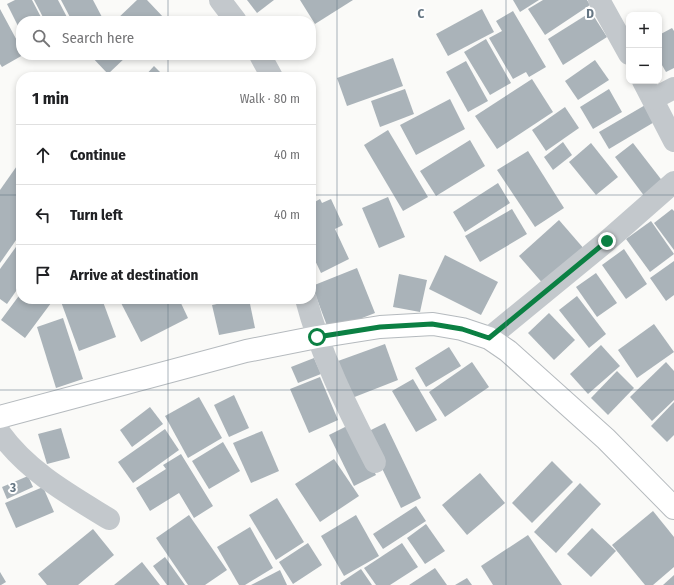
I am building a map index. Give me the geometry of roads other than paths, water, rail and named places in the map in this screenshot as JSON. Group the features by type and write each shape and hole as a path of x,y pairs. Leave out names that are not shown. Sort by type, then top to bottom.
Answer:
{"main road":[{"path":"0,417 246,352 317,337 380,327 432,324 462,329 489,338 508,351 606,439 674,508"}],"street":[{"path":"220,0 232,16"},
{"path":"599,0 626,49"},
{"path":"263,60 269,72"},
{"path":"674,88 648,90 674,142"},
{"path":"489,338 607,241 674,182"},
{"path":"307,304 317,337 342,398 375,462"},
{"path":"0,433 9,445 43,477 109,519"}]}
